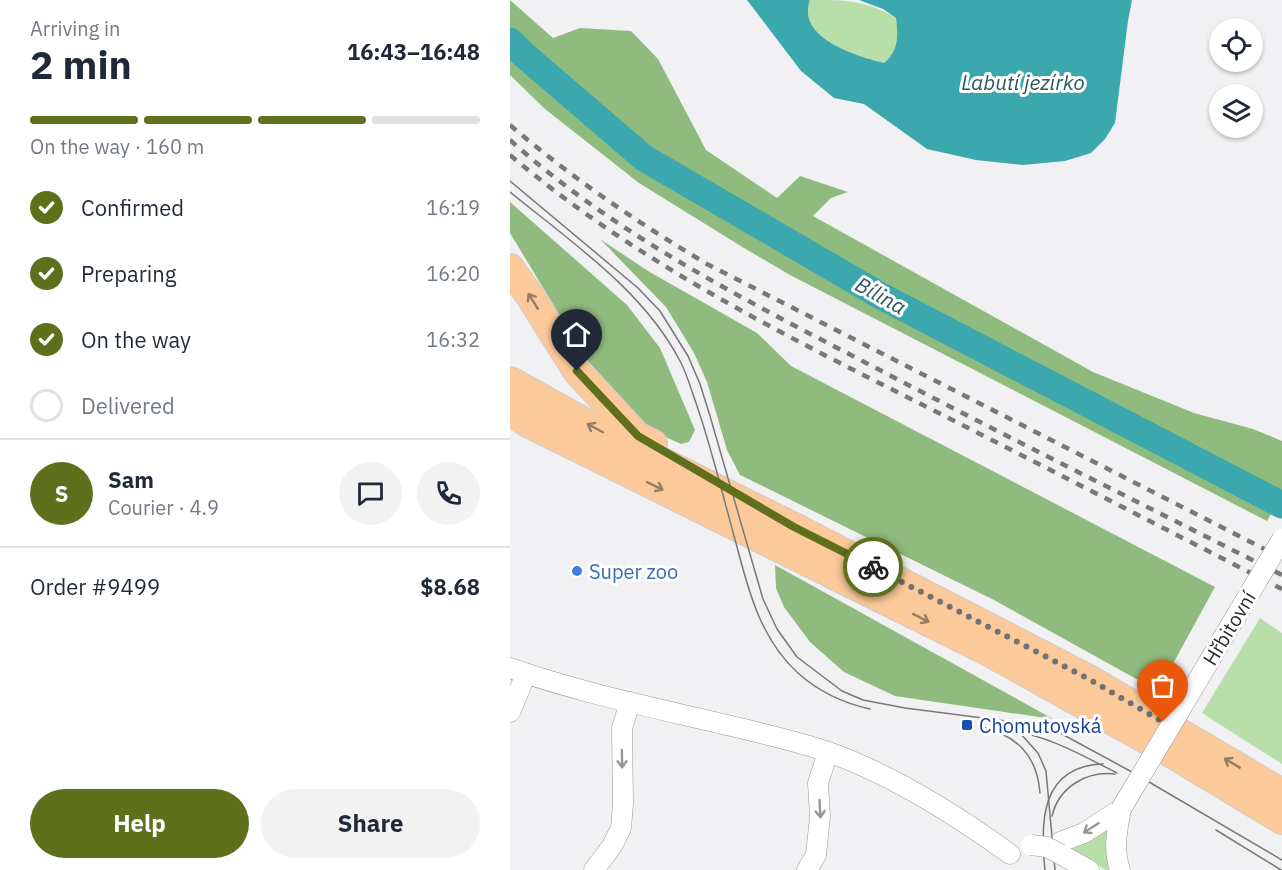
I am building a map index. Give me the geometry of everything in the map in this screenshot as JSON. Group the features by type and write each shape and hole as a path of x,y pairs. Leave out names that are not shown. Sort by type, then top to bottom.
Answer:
{"highway":[{"path":"510,267 577,371 638,436 794,527"},
{"path":"510,381 604,433 794,527 1087,678 1282,794"},
{"path":"516,417 987,651 1159,746 1282,820"}],"street":[{"name":"Hřbitovní","path":"1121,809 1282,539"},
{"path":"510,712 518,671 630,702 784,739 828,752 879,773 970,825 1009,862 1024,845 1049,847 1089,870"},
{"path":"594,870 612,846 621,828 622,728 630,702"},
{"path":"807,870 816,855 820,816 818,783 828,752"},
{"path":"1049,847 1084,833 1121,809"},
{"path":"1120,870 1117,861 1116,835 1121,809"}],"green space":[{"path":"510,0 553,38 580,28 631,31 658,59 706,150 777,198 800,176 848,192 831,198 813,216 1093,372 1194,413 1253,429 1282,441 1282,494 1267,521 790,275 639,183 545,109 510,75"},
{"path":"810,0 865,4 896,18 897,37 895,48 889,58 884,63 859,56 831,43 820,35 812,25 808,13"},
{"path":"510,202 627,305 660,348 695,430 689,442 681,444 639,425 613,397 585,357 510,233"},
{"path":"600,239 648,271 757,333 791,366 1215,587 1158,691 994,600 740,475 727,450 707,382 694,353 666,307"},
{"path":"775,565 1053,719 895,696 844,672 810,642 784,607 776,588"},
{"path":"1260,618 1282,633 1282,764 1202,713"},
{"path":"1108,827 1110,870 1106,870 1072,849"}],"water":[{"name":"Labutí jezírko","path":"747,0 810,0 808,13 812,25 820,35 845,50 884,63 895,48 896,18 883,9 859,0 1132,0 1115,123 1105,139 1091,153 1065,161 1023,165 976,160 927,149 864,104 834,98 801,71"}],"waterway":[{"name":"Bílina","path":"510,41 644,158 881,296 1282,505"}],"tram line":[{"path":"510,181 638,288 660,311 688,356 710,416 763,599 777,629 797,657 842,691 863,700 905,708 1021,723 1060,733 1132,772 1282,860"},
{"path":"510,192 604,269 647,312 665,336 691,387 751,596 765,630 785,660 806,680 832,696 870,709"},
{"path":"979,726 1004,735 1022,748 1034,767 1040,793"},
{"path":"1006,730 1050,741 1117,773"},
{"path":"1020,733 1038,753 1046,771 1055,870"},
{"path":"1045,870 1043,852 1045,816 1056,786 1067,775 1082,767 1103,764"},
{"path":"1052,816 1061,797 1075,783 1094,775 1115,774"},
{"path":"1216,830 1281,870"}],"railway":[{"path":"510,125 606,199 707,264 1282,558"},
{"path":"510,140 594,207 684,265 976,420 1282,575"},
{"path":"510,155 603,226 701,288 855,371 1282,589"}],"way so far":[{"path":"873,567 1087,678 1163,722"}],"place":[{"name":"Super zoo","path":"577,571"},
{"name":"Chomutovská","path":"967,725"}],"route":[{"path":"577,371 638,436 794,527 873,567"}]}
